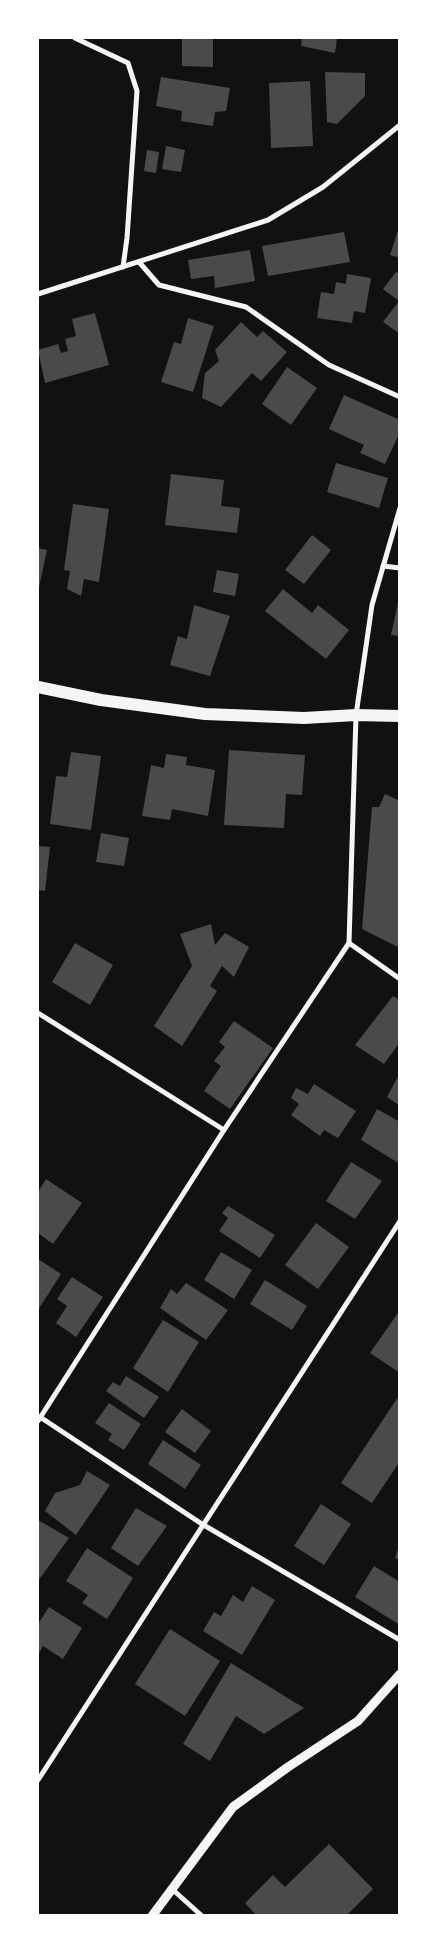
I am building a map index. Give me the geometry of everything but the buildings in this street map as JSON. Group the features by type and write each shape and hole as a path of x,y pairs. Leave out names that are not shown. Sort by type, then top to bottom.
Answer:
{"main road":[{"path":"38,687 101,700 206,714 304,718 356,715 400,716"}],"street":[{"path":"75,38 128,63 136,91 127,238 123,267"},
{"path":"38,294 268,220 324,187 400,125"},
{"path":"139,262 158,285 246,307 329,365 400,397"},
{"path":"400,508 372,605 356,715 349,943 224,1130 39,1419 202,1524 400,1640"},
{"path":"383,566 400,568"},
{"path":"349,943 400,979"},
{"path":"38,1013 224,1130"},
{"path":"38,1780 400,1221"},
{"path":"152,1916 233,1807 288,1767 358,1721 400,1674"},
{"path":"172,1889 202,1916"}]}
